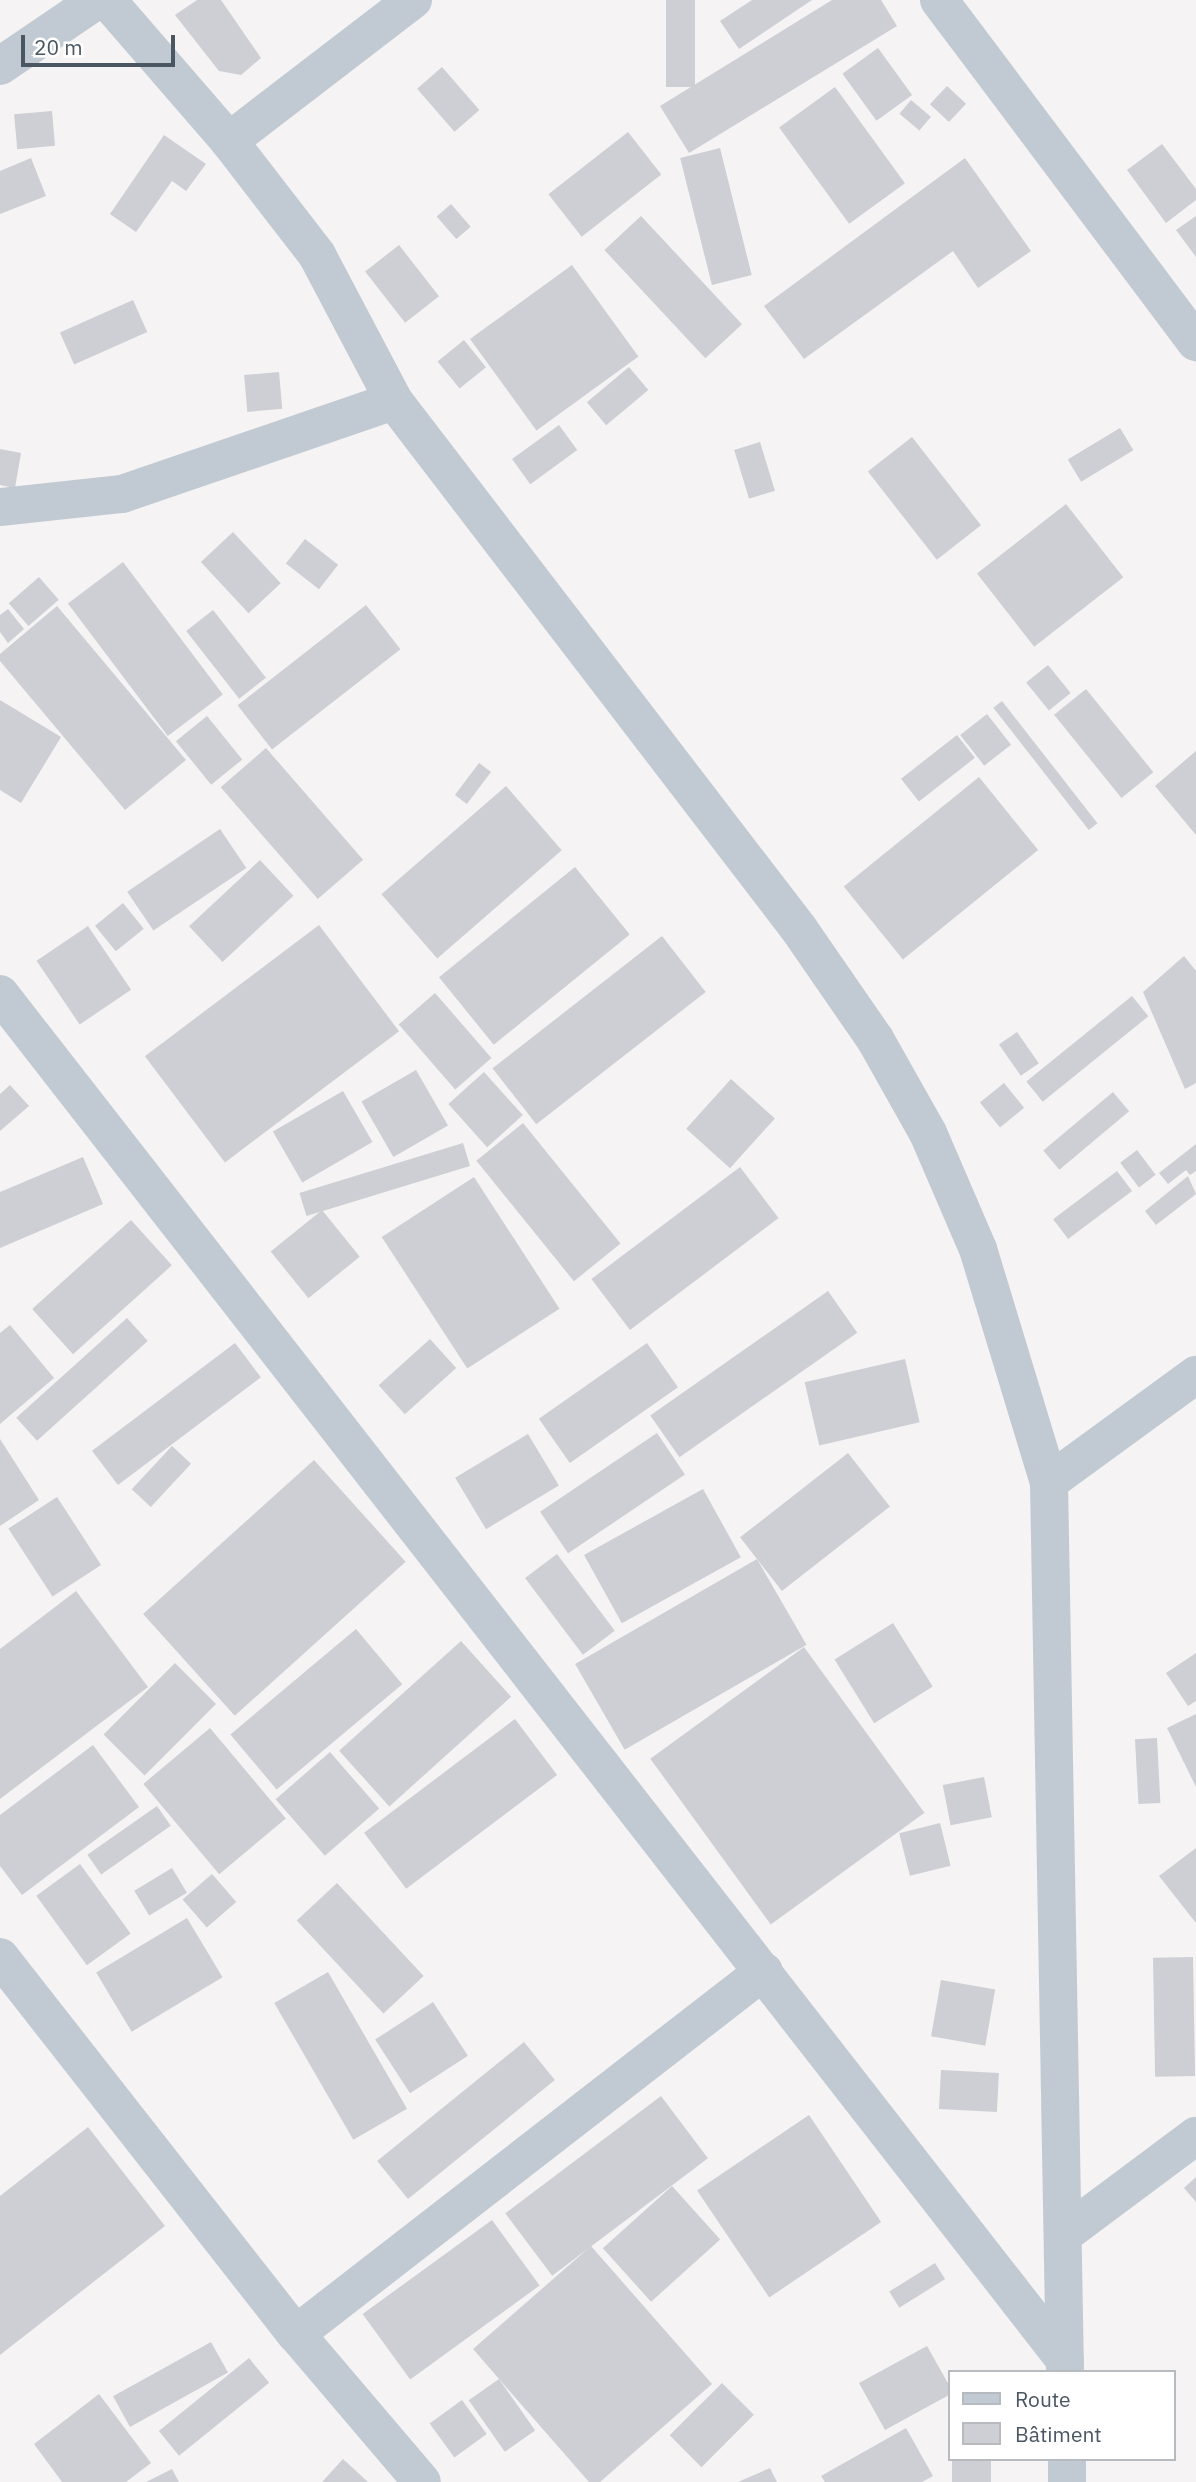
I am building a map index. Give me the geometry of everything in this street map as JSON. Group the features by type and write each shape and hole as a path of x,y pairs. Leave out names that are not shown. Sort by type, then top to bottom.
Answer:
{"street":[{"path":"0,65 97,0"},
{"path":"107,0 229,141 317,255 394,401 799,929 875,1039 928,1133 978,1249 1049,1482 1065,2366"},
{"path":"229,141 413,0"},
{"path":"939,0 1196,342"},
{"path":"0,507 122,494 394,401"},
{"path":"0,994 764,1971 1065,2366"},
{"path":"1049,1482 1196,1375"},
{"path":"0,1957 296,2334 422,2482"},
{"path":"296,2334 764,1971"},
{"path":"1063,2235 1196,2136"},
{"path":"1067,2461 1068,2482"}],"building":[{"path":"197,0 221,0 261,58 241,75 219,71 175,15"},
{"path":"666,0 695,0 695,87 666,87"},
{"path":"752,0 812,0 739,49 720,21"},
{"path":"832,0 881,0 897,26 689,153 660,106"},
{"path":"878,48 912,95 876,121 842,74"},
{"path":"442,67 479,110 454,132 417,89"},
{"path":"947,86 966,104 949,122 930,104"},
{"path":"835,87 905,183 849,224 779,128"},
{"path":"911,100 931,117 919,131 899,114"},
{"path":"52,111 55,146 17,149 14,114"},
{"path":"628,132 661,175 582,237 548,194"},
{"path":"164,135 206,164 186,191 172,181 136,232 110,214"},
{"path":"1162,144 1196,189 1196,200 1166,223 1127,170"},
{"path":"720,148 752,275 712,285 680,158"},
{"path":"31,158 46,196 0,214 0,171"},
{"path":"965,158 1031,251 978,288 953,251 804,359 764,306"},
{"path":"451,204 471,227 456,239 437,216"},
{"path":"641,216 742,324 705,358 604,250"},
{"path":"1196,216 1196,257 1176,230"},
{"path":"399,245 439,296 405,323 365,271"},
{"path":"572,265 638,356 536,430 470,339"},
{"path":"133,300 147,332 74,365 60,333"},
{"path":"464,340 486,367 460,389 438,361"},
{"path":"629,367 648,390 606,425 587,402"},
{"path":"279,372 282,409 247,412 244,375"},
{"path":"559,425 577,450 530,484 512,459"},
{"path":"1120,428 1133,450 1081,482 1068,459"},
{"path":"912,437 981,525 937,560 868,471"},
{"path":"760,442 775,491 749,499 734,450"},
{"path":"0,449 21,453 15,488 0,485"},
{"path":"1066,504 1123,577 1034,647 977,574"},
{"path":"233,532 281,583 249,613 201,562"},
{"path":"305,539 338,565 319,589 286,563"},
{"path":"123,562 223,695 168,736 68,604"},
{"path":"39,577 59,600 28,626 9,603"},
{"path":"366,605 400,649 272,749 238,705"},
{"path":"57,606 186,760 125,810 0,661 0,654"},
{"path":"8,609 24,629 8,643 0,632 0,615"},
{"path":"213,610 266,678 239,699 186,631"},
{"path":"1048,665 1071,693 1049,711 1026,683"},
{"path":"1086,689 1153,772 1121,798 1054,715"},
{"path":"0,700 61,737 21,803 0,790"},
{"path":"1002,701 1097,823 1089,830 993,708"},
{"path":"987,714 1011,745 984,766 960,735"},
{"path":"207,716 242,760 211,785 176,741"},
{"path":"957,735 975,758 919,802 901,779"},
{"path":"266,748 363,860 318,899 221,787"},
{"path":"1196,751 1196,835 1155,786"},
{"path":"479,763 491,772 467,804 455,795"},
{"path":"979,777 1038,850 903,960 844,887"},
{"path":"506,786 562,850 437,958 381,894"},
{"path":"220,829 246,868 153,931 127,892"},
{"path":"260,860 293,896 222,962 189,926"},
{"path":"575,867 630,935 494,1045 439,977"},
{"path":"123,903 144,929 116,951 95,926"},
{"path":"319,925 399,1031 225,1162 145,1056"},
{"path":"88,926 131,990 80,1025 37,961"},
{"path":"662,936 706,992 536,1124 493,1068"},
{"path":"1184,956 1196,971 1196,1083 1185,1089 1143,992"},
{"path":"435,993 491,1058 455,1089 399,1024"},
{"path":"1132,996 1148,1016 1043,1102 1026,1082"},
{"path":"1017,1032 1039,1063 1021,1076 999,1045"},
{"path":"416,1070 448,1125 393,1157 361,1102"},
{"path":"484,1072 523,1115 487,1147 448,1104"},
{"path":"731,1079 775,1118 730,1168 686,1129"},
{"path":"1004,1083 1024,1108 1000,1127 980,1103"},
{"path":"10,1085 29,1106 0,1131 0,1094"},
{"path":"343,1091 372,1142 302,1183 273,1132"},
{"path":"1113,1092 1129,1111 1059,1170 1043,1150"},
{"path":"523,1123 621,1243 574,1281 476,1161"},
{"path":"463,1143 470,1166 306,1216 299,1193"},
{"path":"1196,1144 1196,1171 1190,1175 1186,1170 1168,1184 1159,1173"},
{"path":"1137,1150 1156,1175 1139,1187 1120,1163"},
{"path":"83,1157 103,1204 0,1248 0,1192"},
{"path":"740,1167 779,1218 630,1330 591,1279"},
{"path":"1117,1171 1132,1191 1068,1239 1053,1219"},
{"path":"1188,1176 1196,1194 1156,1225 1145,1211"},
{"path":"474,1177 560,1309 467,1369 382,1237"},
{"path":"322,1210 360,1257 308,1298 271,1252"},
{"path":"131,1220 172,1265 73,1354 32,1309"},
{"path":"828,1291 857,1333 679,1457 650,1415"},
{"path":"127,1318 148,1341 37,1441 16,1418"},
{"path":"10,1325 54,1378 0,1424 0,1333"},
{"path":"430,1339 456,1368 405,1414 379,1385"},
{"path":"235,1343 261,1377 118,1485 92,1451"},
{"path":"647,1343 678,1387 570,1463 539,1419"},
{"path":"905,1359 920,1422 819,1446 805,1382"},
{"path":"657,1433 685,1474 568,1553 540,1512"},
{"path":"528,1434 559,1485 486,1529 455,1478"},
{"path":"0,1439 39,1500 0,1526"},
{"path":"172,1446 191,1464 151,1507 132,1489"},
{"path":"848,1453 890,1507 782,1591 740,1537"},
{"path":"314,1460 406,1562 235,1716 143,1614"},
{"path":"703,1489 741,1557 622,1623 584,1555"},
{"path":"57,1497 101,1565 52,1597 8,1529"},
{"path":"557,1554 615,1631 583,1655 525,1578"},
{"path":"757,1559 807,1645 625,1750 575,1664"},
{"path":"76,1591 148,1687 0,1799 0,1649"},
{"path":"893,1623 933,1687 874,1723 834,1660"},
{"path":"356,1629 402,1684 277,1790 230,1734"},
{"path":"461,1641 511,1697 389,1806 339,1751"},
{"path":"804,1647 924,1813 771,1925 650,1759"},
{"path":"1196,1653 1196,1701 1188,1706 1166,1673"},
{"path":"175,1663 216,1704 145,1775 104,1734"},
{"path":"1196,1714 1196,1787 1167,1728"},
{"path":"515,1719 557,1775 406,1889 364,1833"},
{"path":"210,1728 286,1818 219,1874 143,1784"},
{"path":"1157,1738 1160,1803 1138,1804 1135,1739"},
{"path":"93,1745 139,1807 22,1895 0,1866 0,1815"},
{"path":"330,1752 379,1809 325,1856 276,1799"},
{"path":"984,1777 992,1817 951,1825 943,1785"},
{"path":"157,1806 171,1826 101,1874 87,1855"},
{"path":"940,1823 951,1866 910,1876 899,1833"},
{"path":"1196,1848 1196,1923 1159,1876"},
{"path":"80,1864 131,1934 87,1965 36,1896"},
{"path":"172,1868 187,1893 149,1916 134,1891"},
{"path":"212,1874 236,1902 207,1928 183,1900"},
{"path":"337,1883 424,1976 383,2013 297,1921"},
{"path":"187,1918 223,1977 132,2032 96,1973"},
{"path":"1193,1957 1195,2076 1155,2077 1153,1958"},
{"path":"328,1972 407,2109 353,2140 274,2003"},
{"path":"941,1980 995,1990 985,2046 931,2036"},
{"path":"433,2002 468,2056 410,2093 375,2040"},
{"path":"524,2042 555,2080 408,2199 377,2161"},
{"path":"941,2070 999,2073 997,2112 939,2109"},
{"path":"661,2096 708,2158 552,2276 505,2213"},
{"path":"809,2115 881,2222 769,2297 697,2190"},
{"path":"88,2127 165,2226 0,2355 0,2196"},
{"path":"1196,2177 1196,2202 1184,2188"},
{"path":"672,2186 720,2240 651,2302 603,2248"},
{"path":"492,2220 540,2286 410,2380 363,2314"},
{"path":"591,2246 712,2384 600,2482 589,2482 473,2349"},
{"path":"935,2263 945,2279 899,2308 889,2292"},
{"path":"211,2342 228,2373 130,2427 113,2396"},
{"path":"927,2346 948,2383 948,2396 885,2430 859,2383"},
{"path":"249,2358 269,2383 179,2456 159,2431"},
{"path":"499,2379 535,2431 505,2452 469,2400"},
{"path":"722,2383 754,2415 701,2467 670,2435"},
{"path":"99,2394 151,2463 126,2482 62,2482 34,2444"},
{"path":"462,2400 487,2434 454,2457 430,2424"},
{"path":"906,2428 933,2476 922,2482 825,2482 821,2476"},
{"path":"343,2459 368,2482 322,2482"},
{"path":"952,2461 991,2461 991,2482 952,2482"},
{"path":"770,2468 777,2482 738,2482"},
{"path":"172,2469 179,2482 146,2482"}]}
